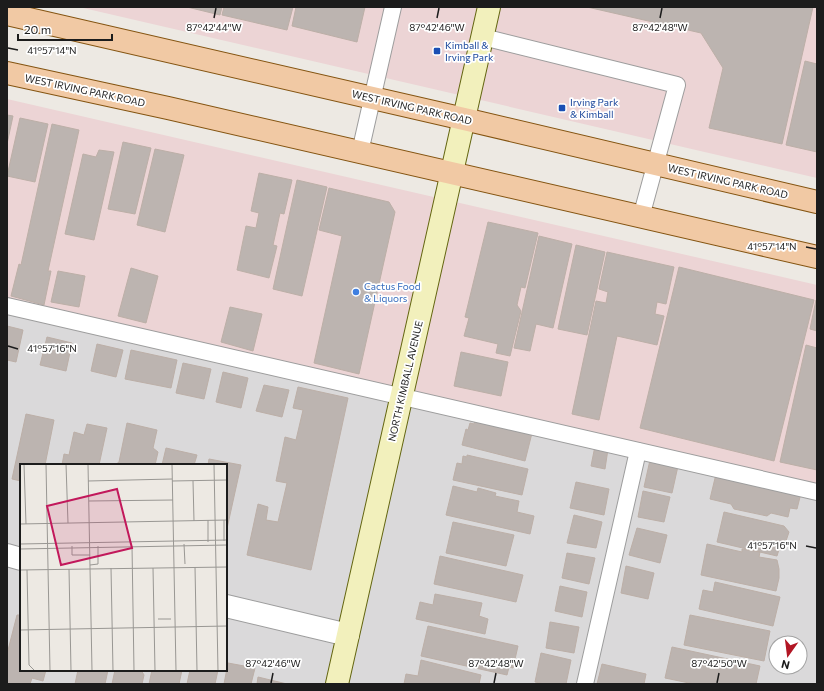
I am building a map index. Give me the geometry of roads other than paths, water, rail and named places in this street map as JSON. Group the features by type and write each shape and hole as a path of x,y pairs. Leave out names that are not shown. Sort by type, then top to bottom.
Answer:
{"main road":[{"name":"WEST IRVING PARK ROAD","path":"7,14 464,118 817,202"},
{"name":"WEST IRVING PARK ROAD","path":"7,73 168,108 817,257"}],"street":[{"name":"NORTH KIMBALL AVENUE","path":"337,684 489,7"},
{"path":"7,556 20,559"},
{"path":"227,606 348,635"}],"lane":[{"path":"360,152 393,7"},
{"path":"483,37 677,84 641,216"},
{"path":"7,306 817,492"},
{"path":"585,684 638,451"}],"place":[{"name":"Kimball & Irving Park","path":"437,51"},
{"name":"Irving Park & Kimball","path":"562,108"},
{"name":"Cactus Food & Liquors","path":"356,292"}]}
